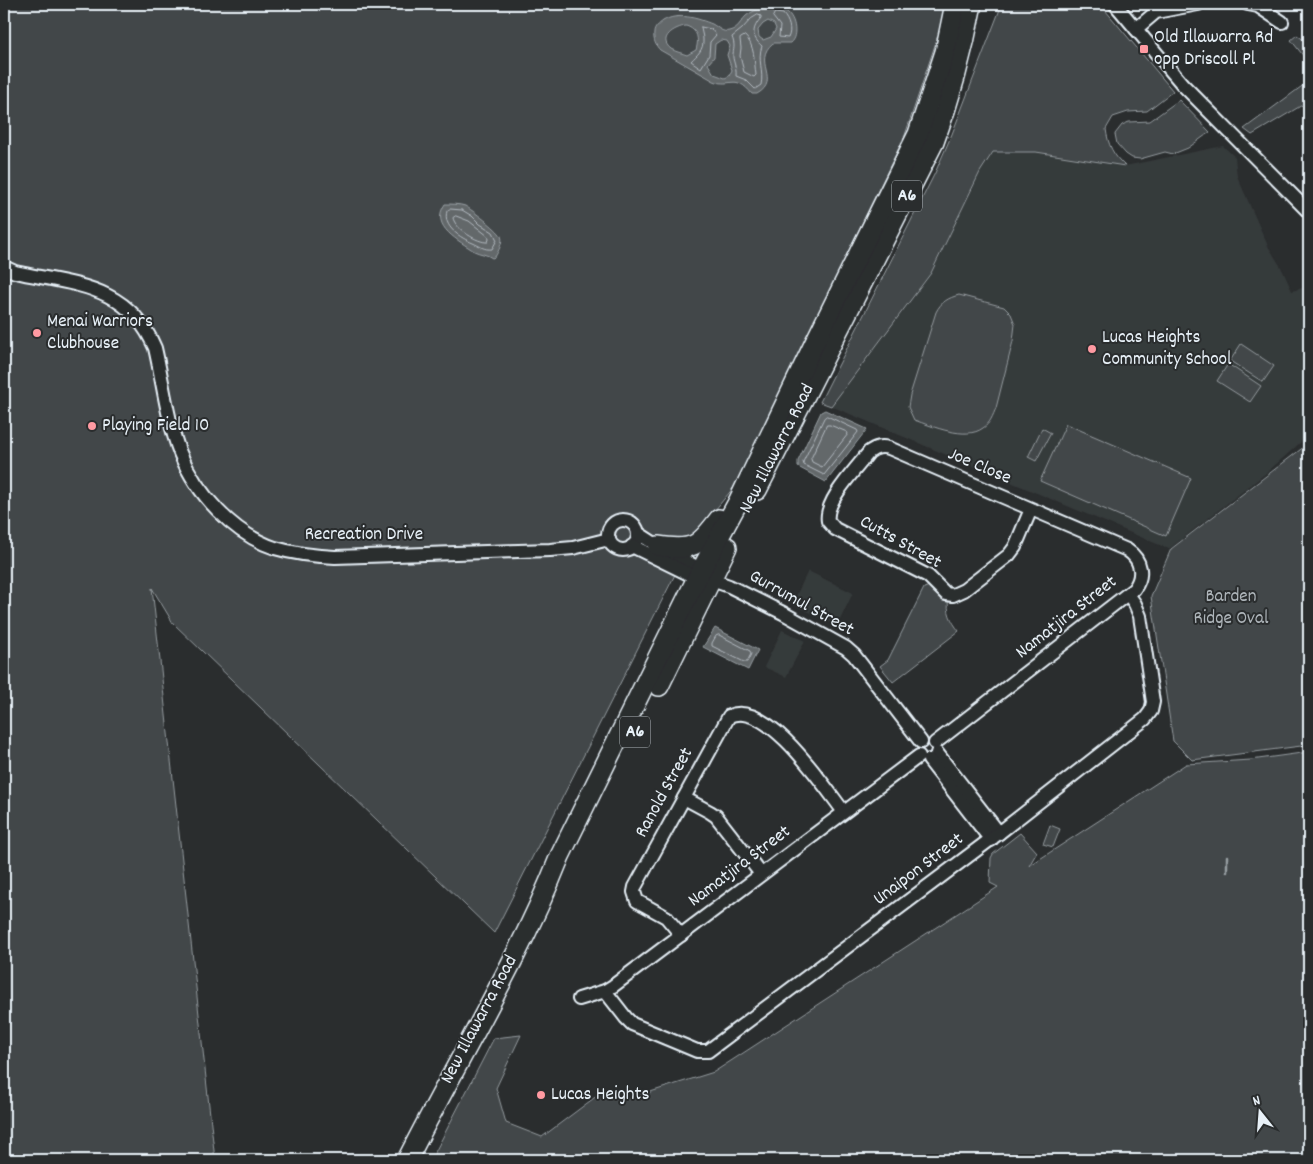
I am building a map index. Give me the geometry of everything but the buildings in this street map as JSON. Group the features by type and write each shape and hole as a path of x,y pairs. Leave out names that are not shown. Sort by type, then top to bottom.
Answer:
{"highway":[{"name":"New Illawarra Road","path":"407,1160 496,992 551,880 566,860 608,785 814,342 918,134 945,52 955,4"},
{"name":"New Illawarra Road","path":"704,576 934,142 950,99 964,47 972,4"},
{"path":"658,546 677,549 695,545 709,534 718,520 738,502"}],"street":[{"path":"1115,4 1183,85 1309,212"},
{"path":"1136,29 1156,12 1198,4"},
{"path":"1248,4 1258,6 1282,22"},
{"name":"Recreation Drive","path":"4,268 14,272 90,288 107,294 123,303 136,316 149,334 155,348 179,451 197,487 231,522 247,534 273,548 306,556 335,557 550,550 573,548 608,539"},
{"name":"Joe Close","path":"828,521 828,510 834,498 868,452 879,447 889,448 1127,550 1136,558 1141,571"},
{"name":"Cutts Street","path":"828,521 835,529 928,576 946,594 953,595 964,590 1009,555 1015,547 1031,509"},
{"path":"618,520 631,522 638,533 704,576 632,546 620,549 613,546 608,539 611,526 618,520"},
{"path":"632,546 638,533"},
{"name":"Namatjira Street","path":"579,999 605,991 844,812 930,753 1128,594 1138,584 1141,571"},
{"name":"Gurrumul Street","path":"704,576 783,613 846,648 860,662 921,742 930,740 930,753"},
{"name":"Unaipon Street","path":"605,991 632,1024 698,1051 708,1051 995,836 1145,719 1151,711 1152,702 1140,616 1128,594"},
{"name":"Ranold Street","path":"681,935 666,917 640,903 635,897 635,887 729,716 737,713 746,715 768,725 789,742 844,812"},
{"path":"930,753 995,836"},
{"path":"684,798 716,816 760,874"}],"shaded area":[{"name":"Lucas Heights Community School","path":"1223,146 1235,157 1237,176 1268,246 1281,267 1292,291 1309,286 1309,435 1265,474 1169,549 831,406 931,273 980,172 993,152 1036,152 1125,166"},
{"path":"808,571 853,593 837,626 792,604"},
{"path":"782,630 805,641 786,677 764,667"}],"green space":[{"path":"4,4 945,4 943,21 905,135 734,487 696,533 494,933 173,623 152,588 215,1160 4,1160"},
{"path":"1002,4 1100,4 1173,91 1147,111 1128,112 1113,117 1106,129 1108,140 1114,154 1125,166 1036,152 993,152 980,172 931,273 831,406 820,402 935,173"},
{"path":"1297,35 1309,44 1309,63 1291,40"},
{"path":"1309,81 1309,101 1252,135 1244,129"},
{"path":"1179,100 1210,132 1188,148 1173,154 1165,152 1140,159 1132,158 1117,144 1115,134 1122,125 1129,122 1150,121"},
{"path":"959,295 1004,307 1011,314 1015,324 1013,341 994,414 985,426 976,432 968,433 939,429 914,420 908,407 936,312 945,301"},
{"path":"1241,344 1274,366 1263,382 1230,361"},
{"path":"1228,364 1261,386 1250,402 1217,381"},
{"path":"1066,424 1191,478 1166,536 1040,481"},
{"path":"1042,428 1051,433 1036,461 1028,457"},
{"name":"Barden Ridge Oval","path":"1309,443 1309,745 1192,760 1173,741 1151,596 1171,549"},
{"path":"932,585 949,599 948,608 950,616 959,631 893,682 880,666 888,660 924,588"},
{"path":"1309,752 1309,1160 431,1160 494,1038 521,1035 496,1088 506,1123 542,1137 606,1089 628,1099 714,1072 998,887 990,883 991,858 993,854 1020,833 1037,852 1029,866 1186,764 1251,760"},
{"path":"1050,825 1060,829 1053,847 1043,844"}],"water":[{"path":"768,8 780,8 788,13 793,21 795,31 793,40 790,43 773,43 767,50 765,63 767,83 764,89 757,94 752,94 741,84 714,81 660,50 654,40 654,31 658,25 669,18 681,16 694,18 727,31 735,29 752,12","holes":["768,21 774,24 776,29 771,37 763,40 759,37 758,30","682,27 690,28 697,35 696,50 687,55 671,49 666,41 669,34","721,40 727,41 730,46 727,55 732,70 729,76 725,78 714,74 708,64 714,57 715,44"]},
{"path":"445,204 465,206 499,233 502,241 495,257 492,258 474,251 448,232 441,220 441,212"},
{"path":"825,410 867,429 826,482 798,467 798,461 821,412"},
{"path":"715,628 758,650 748,670 703,647"}],"waterway":[{"path":"1227,856 1227,872"}],"place":[{"name":"Old Illawarra Rd opp Driscoll Pl","path":"1144,49"},
{"name":"Menai Warriors Clubhouse","path":"37,333"},
{"name":"Lucas Heights Community School","path":"1092,349"},
{"name":"Playing Field 10","path":"92,426"},
{"name":"Lucas Heights","path":"541,1095"}]}
